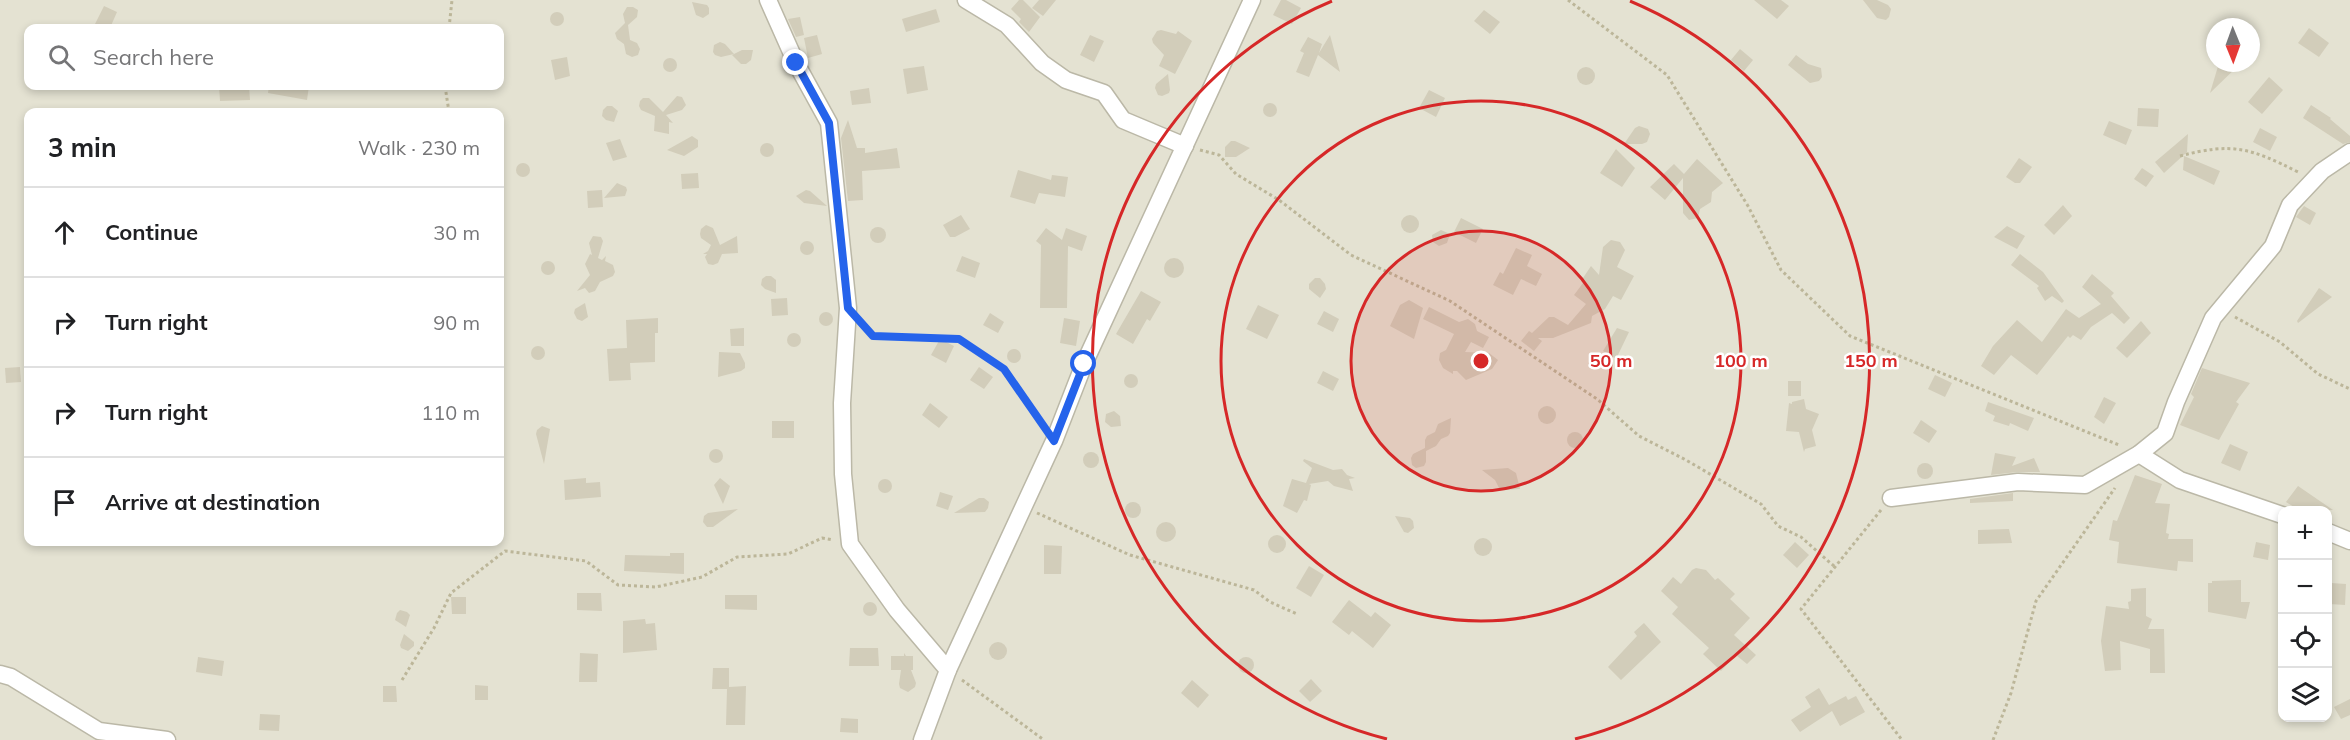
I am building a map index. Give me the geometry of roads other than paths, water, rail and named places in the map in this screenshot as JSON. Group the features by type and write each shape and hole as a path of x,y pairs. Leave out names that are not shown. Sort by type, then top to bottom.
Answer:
{"street":[{"path":"768,0 796,63 829,123 848,308 842,439 850,544 897,610 948,670"},
{"path":"966,0 1007,25 1042,63 1066,80 1104,93 1124,120 1185,146"},
{"path":"922,740 948,670 1054,441 1084,364 1252,0"},
{"path":"1891,498 2018,482 2085,485 2139,454 2165,433 2212,318 2272,246 2290,205 2322,171 2350,152"},
{"path":"2139,454 2180,480 2278,513"},
{"path":"2332,534 2350,541"},
{"path":"0,674 11,677 99,731 167,740"}]}
